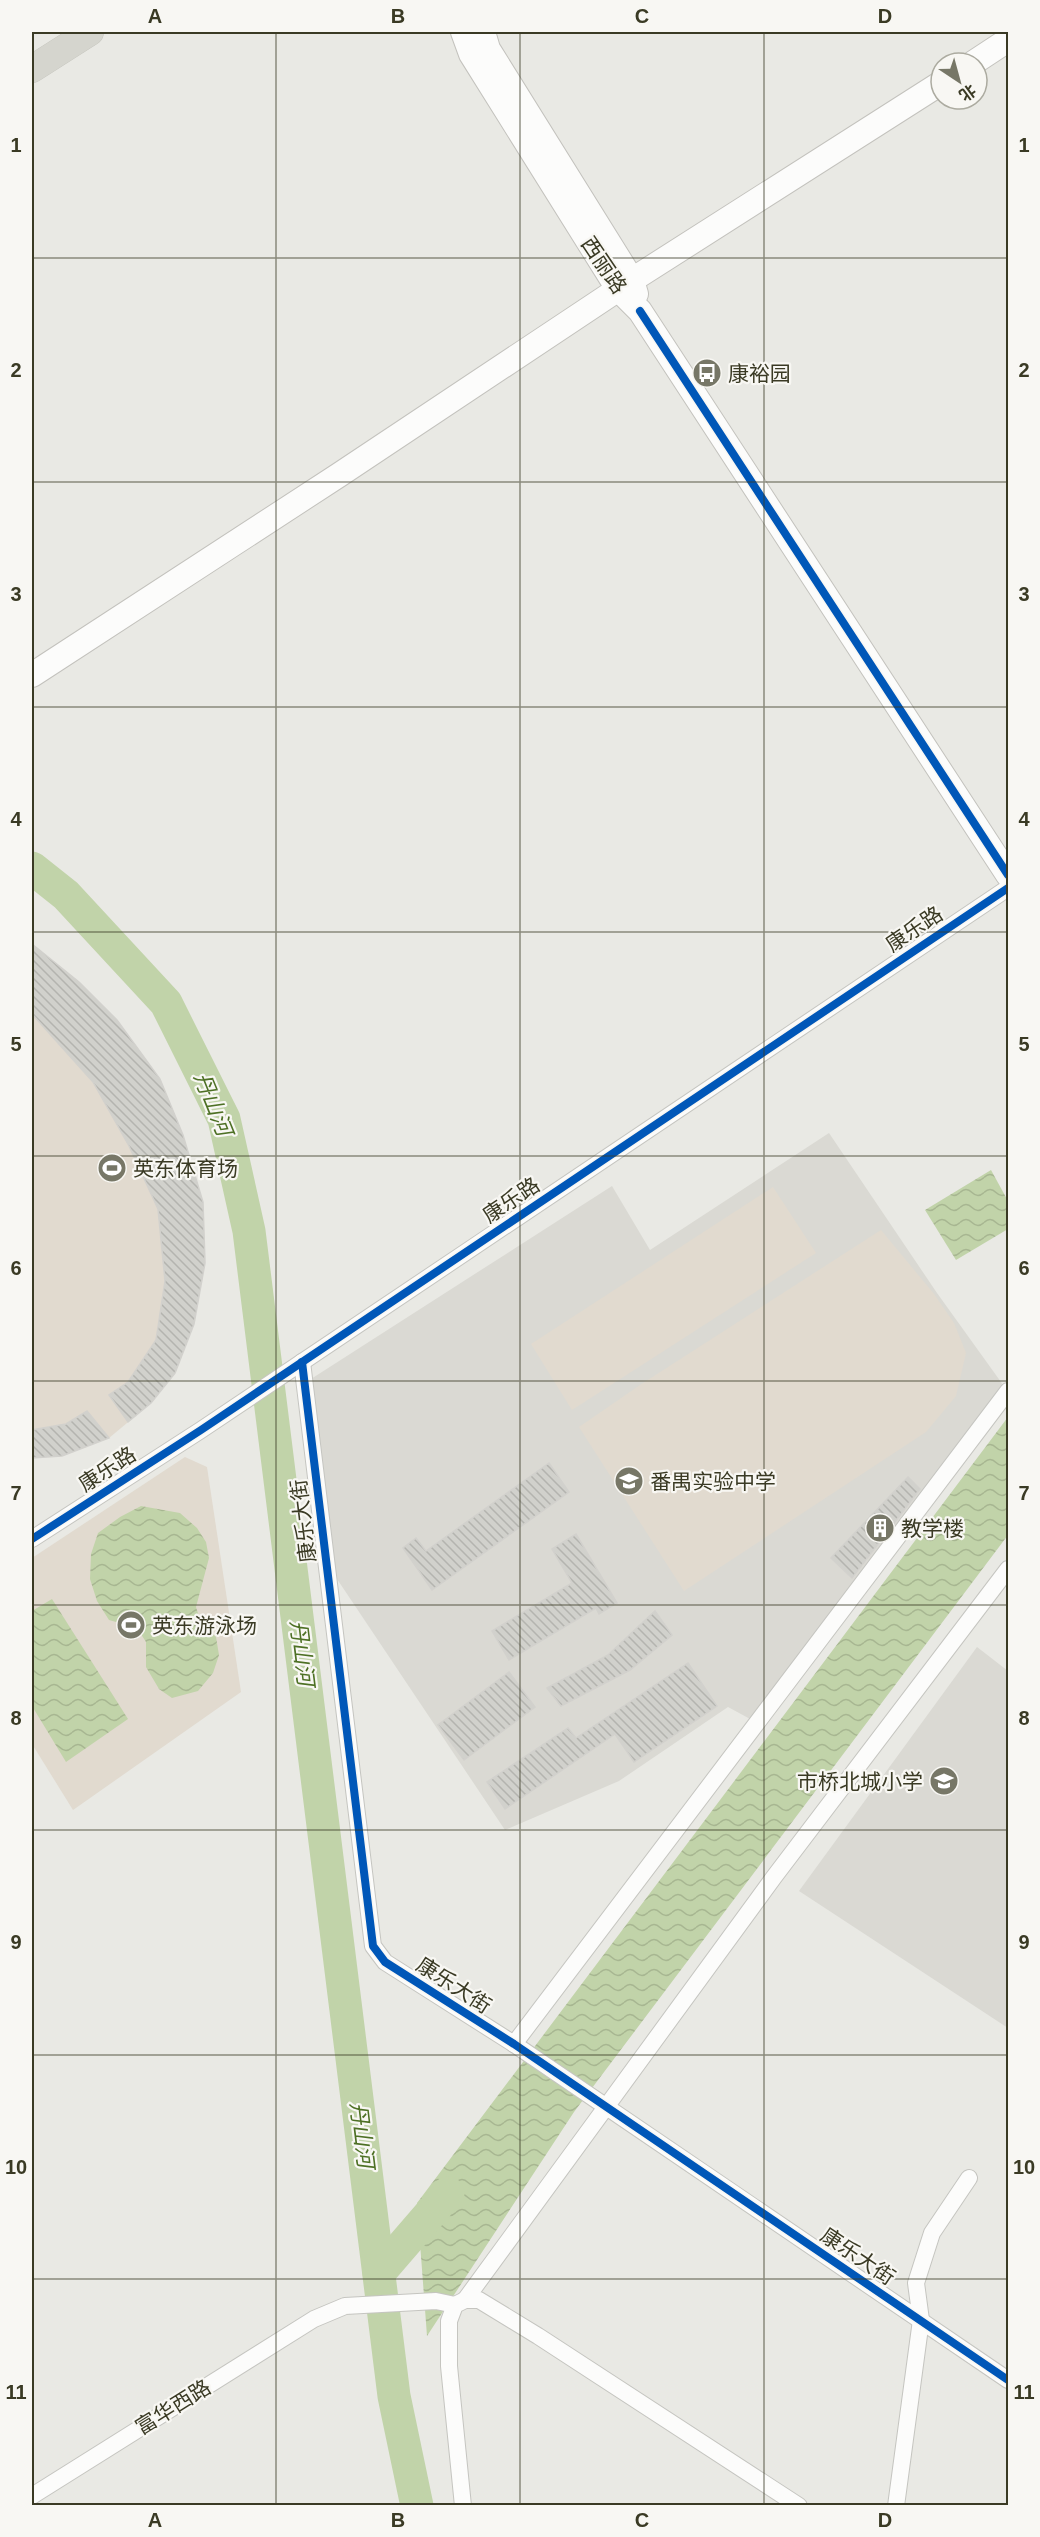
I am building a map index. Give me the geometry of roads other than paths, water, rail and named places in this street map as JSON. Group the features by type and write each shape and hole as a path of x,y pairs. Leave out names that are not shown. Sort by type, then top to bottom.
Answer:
{"main road":[{"path":"32,69 90,32"}],"street":[{"name":"西丽路","path":"463,32 471,54 625,284"},
{"name":"西丽路","path":"483,32 488,49 640,311 1008,875"},
{"path":"989,52 1008,40"},
{"path":"32,675 625,284 929,91"},
{"name":"康乐路","path":"32,1539 201,1430 1008,888"},
{"name":"康乐大街","path":"302,1362 373,1946 385,1962 514,2044 1008,2380"},
{"path":"514,2044 1008,1391"},
{"path":"464,2505 449,2366 449,2321 460,2302 599,2103 1008,1569"},
{"path":"896,2505 921,2320 916,2283 932,2233 969,2178"},
{"name":"富华西路","path":"32,2496 314,2319 345,2306 479,2300 799,2505"}],"water":[{"path":"991,1170 1008,1201 1008,1229 956,1260 925,1210"},
{"path":"1008,1417 1008,1535 574,2112 427,2336 417,2203"},
{"path":"141,1506 180,1513 197,1528 206,1542 209,1558 196,1607 201,1623 216,1637 219,1655 213,1673 198,1691 172,1698 159,1689 146,1667 146,1642 137,1628 109,1620 97,1601 90,1579 91,1554 98,1533 120,1517"},
{"path":"52,1599 128,1719 66,1762 32,1706 32,1611"}],"waterway":[{"name":"丹山河","path":"32,868 66,895 166,1003 224,1119 249,1231 394,2396 417,2506"},
{"path":"379,2273 448,2193"}],"place":[{"name":"康裕园","path":"707,373"},
{"name":"英东体育场","path":"112,1168"},
{"name":"番禺实验中学","path":"629,1481"},
{"name":"教学楼","path":"880,1528"},
{"name":"英东游泳场","path":"131,1625"},
{"name":"市桥北城小学","path":"944,1781"}]}
